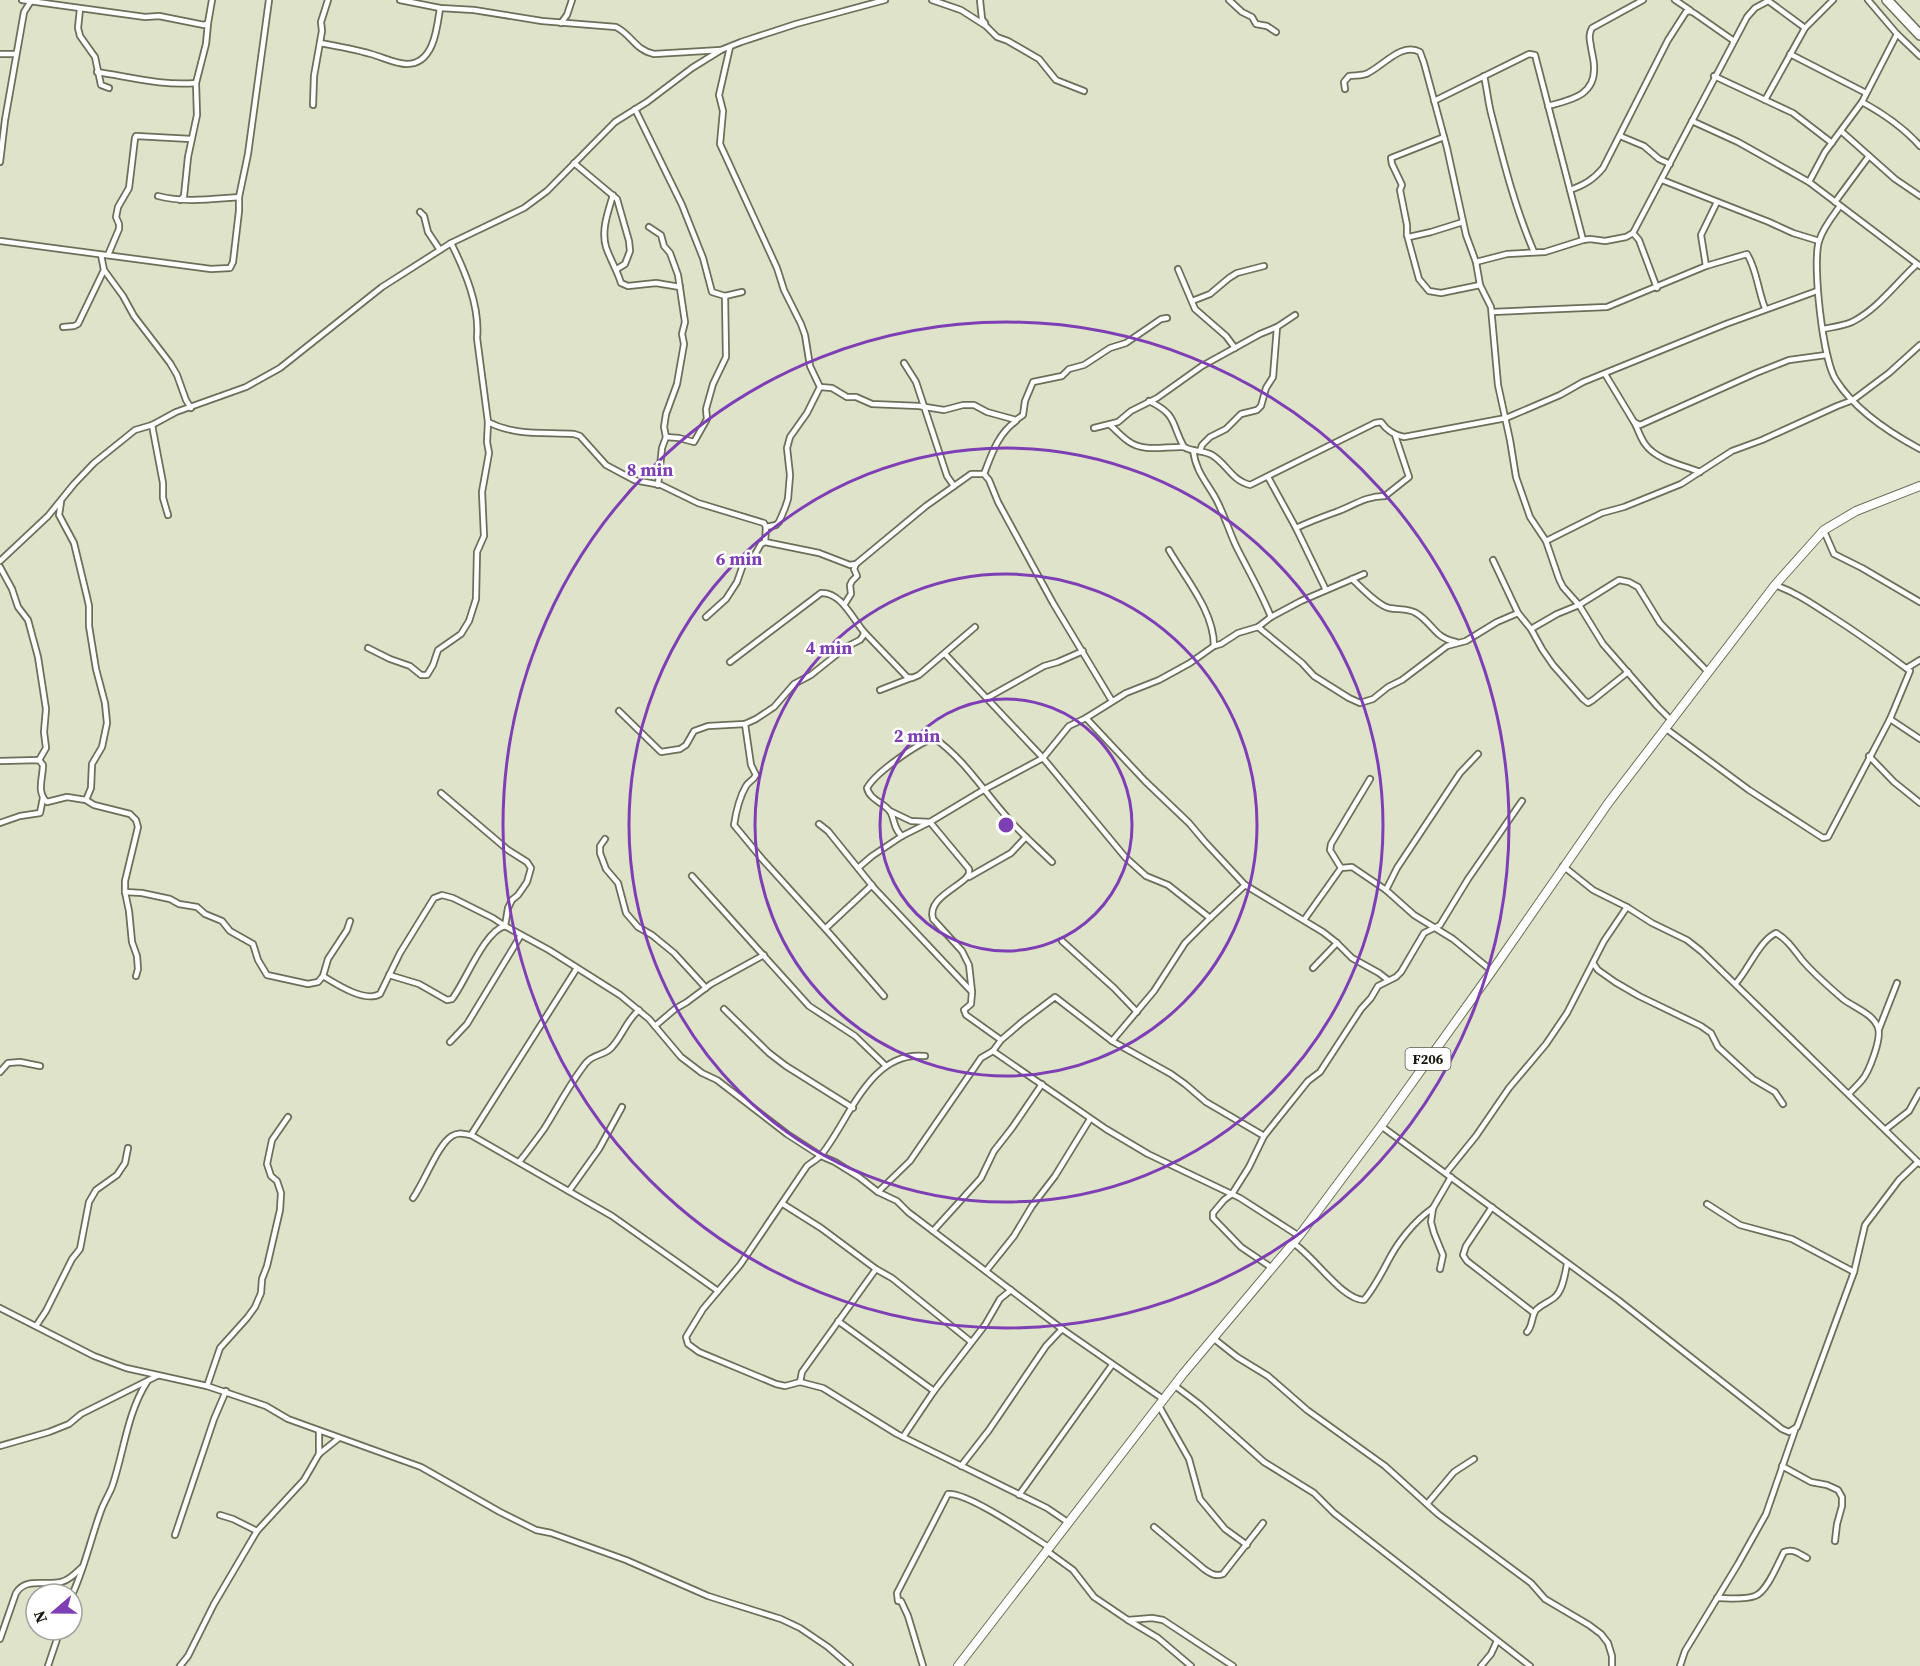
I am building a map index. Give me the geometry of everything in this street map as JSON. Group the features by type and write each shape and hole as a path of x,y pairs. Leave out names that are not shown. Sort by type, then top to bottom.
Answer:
{"highway":[{"path":"1887,0 1920,34"}],"main road":[{"name":"F206","path":"958,1666 1212,1337 1299,1236 1381,1126 1609,802 1775,585 1824,530 1856,511 1920,486"}],"street":[{"path":"22,0 145,17 159,16 198,24 208,23"},
{"path":"180,200 184,196 191,139 195,130 196,83 206,44 212,0"},
{"path":"0,241 211,269 230,268 233,262 239,197 248,154 269,0"},
{"path":"313,105 321,22 328,0"},
{"path":"400,0 440,8 489,12 561,23 616,27 644,52 654,54 721,50"},
{"path":"561,23 573,0"},
{"path":"0,561 48,516 78,479 104,454 135,430 152,425 176,412 246,387 280,368 382,287 451,243 524,208 547,191 615,122 647,102 680,75 721,50 796,24 885,0"},
{"path":"932,0 961,10 986,26 997,37 1039,59 1056,80 1084,91"},
{"path":"980,0 982,19 986,26"},
{"path":"1229,0 1242,12 1252,17 1256,24 1267,26 1276,32"},
{"path":"1548,106 1581,96 1587,90 1593,79 1595,68 1589,36 1592,28 1643,0"},
{"path":"1675,0 1734,41"},
{"path":"1476,262 1507,254 1545,252 1583,240 1605,241 1626,237 1633,232 1662,180 1747,16 1767,0 1805,28"},
{"path":"1765,100 1805,28 1833,0"},
{"path":"1868,0 1897,34 1920,56"},
{"path":"0,162 24,12 31,1"},
{"path":"320,43 369,53 406,65 420,61 430,49 436,32 440,8"},
{"path":"80,9 78,28 80,36 95,57 101,85 109,88"},
{"path":"1570,190 1593,180 1604,168 1668,40 1683,15 1690,10"},
{"path":"1809,182 1832,143 1862,102 1897,34"},
{"path":"730,47 719,95 723,111 720,144 801,324 805,334 810,366 820,387"},
{"path":"1344,89 1344,82 1349,76 1368,73 1403,50 1412,49 1420,52 1444,137 1480,285 1492,312 1498,386 1506,418 1515,477 1530,517 1546,541 1563,587 1579,605 1603,644 1671,720"},
{"path":"0,54 16,54"},
{"path":"1434,101 1529,54 1536,55 1583,240"},
{"path":"1790,54 1866,93"},
{"path":"97,72 137,80 196,83"},
{"path":"1484,76 1510,184 1521,222 1534,252"},
{"path":"1714,76 1793,113 1832,143"},
{"path":"1862,102 1878,110 1913,137 1920,147"},
{"path":"635,109 686,215 703,258 712,292 725,296 742,292"},
{"path":"1692,121 1738,142 1809,182 1919,265 1861,316 1844,324 1823,329"},
{"path":"1841,131 1895,179 1920,196"},
{"path":"108,255 119,229 116,217 118,207 129,188 136,136 191,139"},
{"path":"1620,136 1644,146 1659,159 1670,164"},
{"path":"1444,137 1391,158 1402,185 1400,190 1407,235 1419,279 1429,291 1444,293 1480,285"},
{"path":"1835,202 1869,156"},
{"path":"574,164 617,199 630,252 625,264 617,269"},
{"path":"1662,180 1793,233 1819,241"},
{"path":"613,195 603,234 606,248 617,269 621,283 628,286 656,283 680,287"},
{"path":"158,196 180,200 239,197"},
{"path":"1706,266 1701,235 1717,202"},
{"path":"1840,207 1827,223 1819,241 1817,253 1817,291 1826,355 1837,382 1853,400 1878,424 1920,450"},
{"path":"420,212 440,250"},
{"path":"1407,235 1408,237 1431,232 1463,222"},
{"path":"649,227 661,235 664,246 670,253 680,287 685,322 682,334 684,344 677,384 666,414 664,427 666,437 662,448 658,484"},
{"path":"1633,232 1657,288"},
{"path":"368,648 410,666 421,675 427,675 438,650 461,634 469,621 476,599 477,552 484,536 482,492 489,453 488,422 477,338 479,325 475,306 451,243"},
{"path":"1492,312 1607,307 1706,266 1747,254 1765,308"},
{"path":"101,255 104,270 134,316 170,363 191,408"},
{"path":"1192,302 1210,294 1237,273 1264,266"},
{"path":"1178,269 1194,309 1226,336 1235,348"},
{"path":"63,327 78,324 104,270"},
{"path":"1110,425 1129,442 1140,447 1159,449 1184,447 1212,455 1240,483 1250,486 1375,423 1381,422 1385,429 1404,437 1506,418 1765,308 1817,291"},
{"path":"666,437 694,442 707,419 706,410 713,384 726,357 725,296"},
{"path":"1094,428 1118,422 1131,411 1157,398 1202,366 1277,327 1294,315"},
{"path":"984,474 995,445 1005,429 1023,415 1025,401 1033,382 1062,376 1069,369 1084,365 1110,348 1126,343 1161,319 1167,318"},
{"path":"1200,451 1202,444 1226,429 1241,414 1257,410 1261,406 1266,388 1273,377 1277,327"},
{"path":"1546,541 1602,513 1624,507 1681,484 1732,451 1853,400 1889,373 1920,345"},
{"path":"1634,422 1640,425 1789,360 1826,355"},
{"path":"904,363 915,382 947,476 954,486"},
{"path":"1605,374 1645,444 1653,452 1700,472"},
{"path":"820,387 831,388 847,397 856,397 872,404 919,406 944,410 963,405 974,405 987,412 1016,420"},
{"path":"766,527 776,525 785,508 790,475 787,448 790,437 807,413 820,387"},
{"path":"1149,401 1168,412 1184,447"},
{"path":"488,422 502,429 528,433 580,436 606,465 634,480 658,484 698,503 764,523 765,542"},
{"path":"152,425 163,483 163,498 168,515"},
{"path":"1296,528 1338,512 1358,501 1373,496 1385,496 1409,477 1395,435"},
{"path":"1193,450 1199,473 1217,500 1271,617"},
{"path":"706,617 726,599 737,582 743,565 753,558 761,544 765,542 819,553 850,565 855,564 926,506 971,474 984,474"},
{"path":"984,474 1053,603 1112,701"},
{"path":"1268,477 1326,590"},
{"path":"61,502 59,515 74,543 87,597 89,626 107,723 102,747 92,764 91,788 86,800"},
{"path":"1824,530 1834,554 1920,602"},
{"path":"1169,549 1202,605 1212,630 1214,646"},
{"path":"1493,560 1518,613 1531,629 1553,665 1583,699 1588,703 1628,672"},
{"path":"844,605 851,594 852,580 857,576 854,569 855,564"},
{"path":"0,567 12,588 18,607 28,620 38,657 46,715 44,732 46,748 39,760"},
{"path":"858,868 902,836 1043,758 1069,726 1112,701 1159,680 1238,633 1258,627 1271,617 1364,574"},
{"path":"1352,579 1384,606 1414,612 1446,640 1466,641"},
{"path":"1531,629 1579,605 1619,580 1629,582 1638,587 1660,623 1708,672"},
{"path":"1665,728 1749,790 1823,838 1828,837 1890,719 1910,670 1864,637 1792,591 1775,585"},
{"path":"730,662 749,650 822,593 830,594 844,605 864,632 907,676 912,678"},
{"path":"1258,627 1302,663 1314,676 1360,703 1373,699 1447,646 1466,641 1497,622 1518,613"},
{"path":"880,690 919,675 975,627"},
{"path":"619,711 661,752 680,749 686,745 694,731 708,726 745,724 756,719 774,707 794,684 811,675 846,647 860,640 864,632"},
{"path":"987,698 1044,666 1083,651"},
{"path":"945,654 1043,758 1125,857 1146,876 1168,885 1210,918"},
{"path":"1907,668 1920,660"},
{"path":"1086,718 1145,781 1189,823 1245,885 1304,920 1337,943 1352,958 1388,980"},
{"path":"1890,719 1920,739"},
{"path":"745,724 751,765 756,775 747,786 736,808 734,825 884,996"},
{"path":"966,878 969,868 930,822 911,821 890,811 869,795 867,788 878,774 925,741 934,738 945,746 985,789 1006,816 1052,861"},
{"path":"1386,890 1397,868 1460,773 1478,754"},
{"path":"1869,756 1894,782 1920,803"},
{"path":"0,761 39,760"},
{"path":"0,823 20,816 40,813 43,798 41,791 43,765 39,760"},
{"path":"1341,868 1330,850 1331,844 1370,778"},
{"path":"441,793 508,850 527,862 531,868 527,882 508,908 505,926"},
{"path":"43,798 46,802 67,798 86,800 94,805 130,814 136,820 138,827 125,881 132,942 137,956 136,976"},
{"path":"1272,1268 1241,1247 1214,1218 1214,1213 1232,1194 1249,1167 1264,1136 1308,1081 1320,1072 1360,1009 1371,998 1378,986 1396,977 1424,933 1440,925 1468,879 1522,801"},
{"path":"890,811 895,828 902,836"},
{"path":"819,824 828,831 872,885 972,992"},
{"path":"1001,1040 966,1015 964,1010 971,1004 972,992 969,964 962,951 933,919 931,913 932,906 966,878 1011,854 1026,837"},
{"path":"605,839 600,846 600,853 606,869 618,883 626,913 638,927 674,953 706,988"},
{"path":"1563,866 1593,890 1627,907 1652,924 1687,940 1736,983 1919,1163 1899,1180 1865,1224 1854,1272 1766,1514 1685,1651 1680,1666"},
{"path":"1304,920 1341,868 1352,867 1386,890 1414,915 1454,939 1492,970"},
{"path":"692,876 809,1006 855,1036 886,1066"},
{"path":"826,928 872,885"},
{"path":"1113,1041 1154,991 1185,943 1245,885"},
{"path":"125,892 142,893 198,907 205,914 222,921 230,931 253,944 258,960 267,975 308,984 318,982 323,976 328,959 347,930 350,921"},
{"path":"323,976 363,996 375,997 380,994 400,953 434,898 442,895 493,918 578,968 639,1010 681,1057 702,1073 717,1080 787,1134 820,1156 835,1162 878,1192 897,1201 933,1231 1161,1402 1189,1459 1200,1498 1226,1529 1247,1545"},
{"path":"1440,1269 1443,1255 1431,1222 1433,1209 1448,1175 1509,1088 1546,1044 1604,941 1627,907"},
{"path":"389,975 419,984 447,1000 452,999 481,949 498,929 505,926"},
{"path":"1736,983 1758,951 1776,933 1785,939 1803,961 1835,991 1869,1016 1879,1029"},
{"path":"450,1042 467,1024 521,935"},
{"path":"1062,941 1137,1012"},
{"path":"1313,968 1337,943"},
{"path":"655,1026 675,1009 722,977 764,955"},
{"path":"1593,963 1598,970 1615,982 1711,1033 1718,1047 1753,1079 1775,1092 1783,1104"},
{"path":"471,1136 578,968"},
{"path":"1849,1094 1868,1070 1879,1029 1897,983"},
{"path":"878,1192 910,1161 981,1058 993,1051 1001,1040 1055,997 1113,1041 1171,1074 1206,1102 1264,1136"},
{"path":"724,1009 769,1053 853,1108"},
{"path":"519,1162 543,1130 588,1060 610,1050 619,1040 630,1017 639,1010"},
{"path":"993,1051 1090,1119 1148,1154 1232,1194 1299,1236"},
{"path":"925,1056 904,1056 886,1066 870,1080 820,1156 807,1166 740,1265 703,1309 686,1337 688,1344 699,1352 776,1384 786,1386 800,1382 823,1388 903,1437 1047,1508 1069,1523"},
{"path":"0,1072 8,1063 20,1062 40,1066"},
{"path":"933,1231 981,1178 994,1151 1042,1084"},
{"path":"1886,1130 1909,1111 1920,1093"},
{"path":"569,1191 599,1149 622,1107"},
{"path":"207,1386 220,1348 247,1318 261,1293 262,1278 280,1210 281,1193 267,1164 272,1140 288,1117"},
{"path":"986,1271 1014,1236 1090,1119"},
{"path":"1381,1126 1618,1300 1782,1429 1789,1432 1795,1429"},
{"path":"413,1198 421,1188 440,1150 450,1137 460,1133 471,1136 612,1216 718,1291"},
{"path":"36,1326 72,1259 80,1249 88,1202 96,1190 117,1175 125,1163 128,1148"},
{"path":"783,1204 892,1278 970,1341"},
{"path":"1707,1204 1740,1225 1792,1239 1854,1272"},
{"path":"1492,1207 1466,1246 1463,1256 1534,1313"},
{"path":"1293,1243 1301,1248 1340,1288 1356,1300 1364,1300 1379,1280 1395,1248 1417,1221 1433,1209"},
{"path":"1527,1332 1534,1313 1557,1296 1567,1264"},
{"path":"800,1382 802,1372 876,1269"},
{"path":"903,1437 970,1341 985,1325 1000,1299 1011,1290"},
{"path":"0,1308 94,1356 156,1376 226,1391 266,1406 288,1419 421,1467 536,1530 551,1533 626,1560 708,1596 781,1619 810,1634 850,1666"},
{"path":"838,1321 934,1391"},
{"path":"961,1466 989,1430 1046,1346 1062,1329"},
{"path":"1212,1337 1237,1357 1268,1376 1307,1410 1385,1466 1457,1529 1531,1583 1545,1599 1601,1634 1608,1643 1612,1666"},
{"path":"1019,1495 1112,1365"},
{"path":"0,1446 69,1424 81,1414 156,1376"},
{"path":"77,1582 102,1507 112,1488 139,1394 147,1382"},
{"path":"1174,1385 1199,1404 1264,1462 1314,1493 1334,1513 1530,1666"},
{"path":"174,1535 211,1427 226,1391"},
{"path":"319,1431 319,1454"},
{"path":"183,1665 214,1604 257,1532 304,1480 319,1454 339,1438"},
{"path":"1427,1504 1454,1472 1474,1460"},
{"path":"1782,1466 1811,1482 1838,1490 1842,1497 1842,1506 1835,1541"},
{"path":"923,1666 908,1616 901,1601 898,1601 897,1593 948,1494 951,1493 1008,1520 1073,1570 1094,1597 1158,1638 1191,1666"},
{"path":"220,1515 257,1532"},
{"path":"1154,1527 1192,1560 1218,1576 1247,1545 1263,1523"},
{"path":"1717,1598 1754,1596 1759,1593 1775,1571 1784,1552 1789,1550 1807,1558"},
{"path":"0,1639 20,1587 34,1583 58,1583 76,1574 83,1566"},
{"path":"1128,1620 1152,1618 1163,1620 1233,1666"},
{"path":"1480,1666 1491,1654 1497,1641"},
{"path":"48,1666 56,1642"}]}
